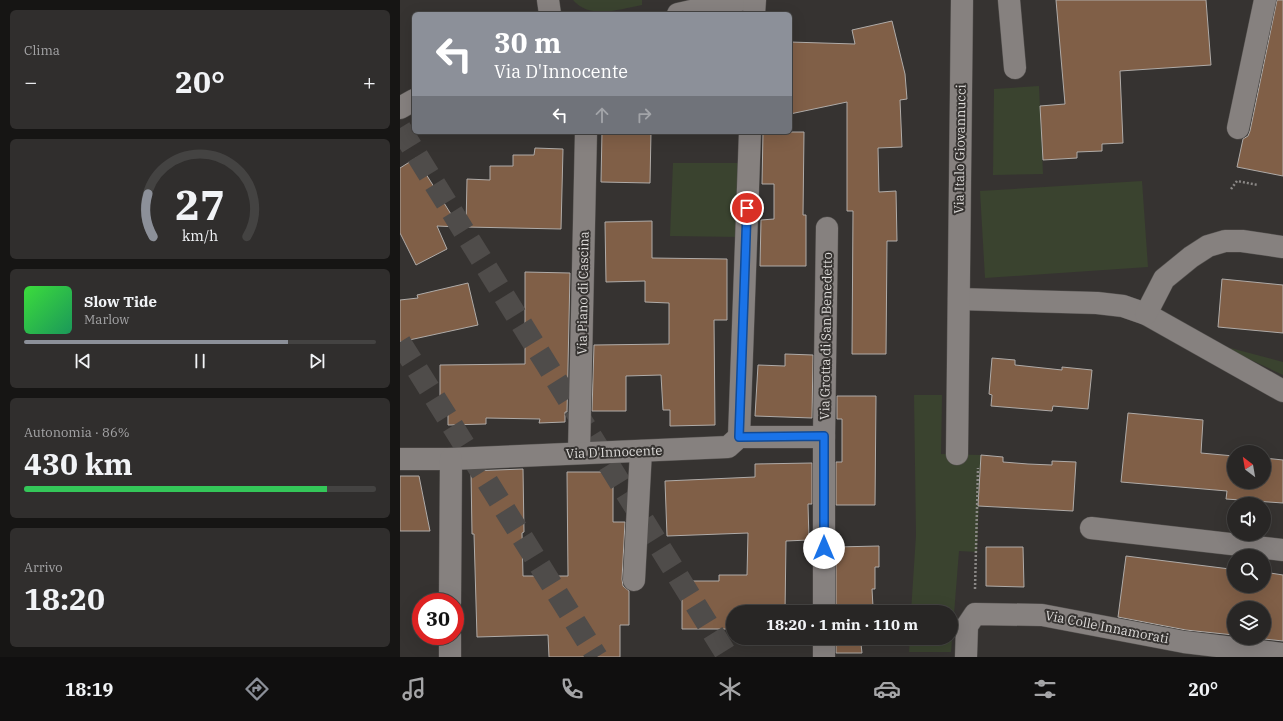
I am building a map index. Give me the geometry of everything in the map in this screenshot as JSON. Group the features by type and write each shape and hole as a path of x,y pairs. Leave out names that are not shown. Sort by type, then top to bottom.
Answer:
{"street":[{"path":"548,0 550,12"},
{"path":"754,12 755,0"},
{"name":"Via Italo Giovannucci","path":"958,454 962,0"},
{"path":"1009,0 1015,68"},
{"path":"1238,128 1265,0"},
{"path":"686,12 727,1"},
{"path":"400,108 412,101"},
{"name":"Via Piano di Cascina","path":"579,454 586,134"},
{"path":"750,134 739,437 824,436"},
{"name":"Via Grotta di San Benedetto","path":"824,605 824,436 827,228"},
{"path":"1146,314 1164,279 1191,257 1208,246 1225,240 1283,247"},
{"path":"959,299 1097,303 1123,306 1146,314 1283,391"},
{"name":"Via D'Innocente","path":"400,459 451,459 728,447 739,437"},
{"path":"634,580 641,451"},
{"path":"450,593 451,459"},
{"path":"1091,528 1283,550"},
{"name":"Via Colle Innamorati","path":"966,657 967,626 975,614 1042,615 1184,642 1283,654"},
{"path":"450,645 450,657"},
{"path":"824,645 824,657"}],"path":[{"path":"1231,190 1237,181 1258,185"}],"green space":[{"path":"573,0 642,0 642,5 606,12 588,10"},
{"path":"1039,86 1043,174 993,175 994,89"},
{"path":"673,163 740,163 740,237 670,236"},
{"path":"1142,181 1148,267 985,278 980,191"},
{"path":"1219,345 1283,362 1283,375"},
{"path":"914,395 942,395 941,454 981,455 977,552 959,551 955,605 911,605 916,535"},
{"path":"910,645 952,645 951,652 909,652"}],"building":[{"path":"1056,0 1206,0 1211,65 1120,71 1123,143 1102,144 1102,151 1077,152 1077,158 1043,160 1040,106 1065,104"},
{"path":"1277,0 1283,0 1283,176 1237,167 1243,139 1248,136 1250,131"},
{"path":"892,21 905,74 907,99 900,100 902,147 878,148 879,192 896,191 897,241 887,241 886,354 852,354 853,211 847,211 847,102 792,114 792,42 855,44 852,30"},
{"path":"792,132 804,132 803,215 806,215 806,266 760,266 761,220 774,219 774,184 762,184 763,134 792,134"},
{"path":"602,134 651,134 650,183 601,182"},
{"path":"535,148 563,149 561,229 466,227 467,179 490,180 490,166 513,166 513,155 534,155"},
{"path":"416,158 459,227 437,226 447,249 416,265 400,233 400,168"},
{"path":"652,221 652,258 727,259 727,320 714,320 715,425 670,426 670,410 663,410 661,375 626,376 626,411 592,411 594,345 669,344 669,303 645,302 645,281 606,282 605,222"},
{"path":"525,272 570,273 567,412 565,412 565,422 539,423 540,419 486,418 486,424 448,425 448,403 440,403 440,365 525,364"},
{"path":"1222,279 1283,285 1283,333 1218,327"},
{"path":"468,283 478,325 400,342 400,300 418,298 417,295"},
{"path":"785,354 813,355 812,418 755,416 758,365 785,366"},
{"path":"992,358 1015,360 1015,365 1062,370 1062,367 1092,370 1088,409 1053,406 1052,411 991,406 992,395 989,394"},
{"path":"837,396 876,396 875,505 836,505 836,462 842,462 842,419 837,419"},
{"path":"1128,413 1203,420 1201,453 1227,455 1227,489 1271,489 1271,459 1283,460 1283,503 1271,502 1271,497 1227,497 1226,499 1227,491 1121,482"},
{"path":"981,455 1003,457 1003,462 1028,464 1052,465 1052,461 1076,462 1073,511 978,506"},
{"path":"812,463 812,504 808,504 809,540 786,541 785,605 726,605 726,629 682,629 682,581 719,581 719,575 747,575 748,533 667,536 665,481 755,477 755,464"},
{"path":"523,469 523,576 568,576 567,472 613,472 613,522 625,522 622,579 623,586 629,591 629,625 620,625 620,657 549,657 548,635 477,637 474,534 472,534 471,471"},
{"path":"400,476 419,476 430,531 400,531"},
{"path":"879,546 879,567 875,567 875,589 872,589 873,605 836,605 836,547"},
{"path":"986,547 1023,547 1024,587 986,586"},
{"path":"1126,556 1227,569 1227,593 1271,593 1271,573 1283,575 1283,641 1271,640 1271,601 1227,601 1227,634 1186,630 1118,617"},
{"path":"836,645 861,645 862,653 836,653"}],"tunnel":[{"path":"400,128 728,657"},
{"path":"400,342 597,657"}],"route":[{"path":"747,208 739,437 824,436 824,548"}]}
